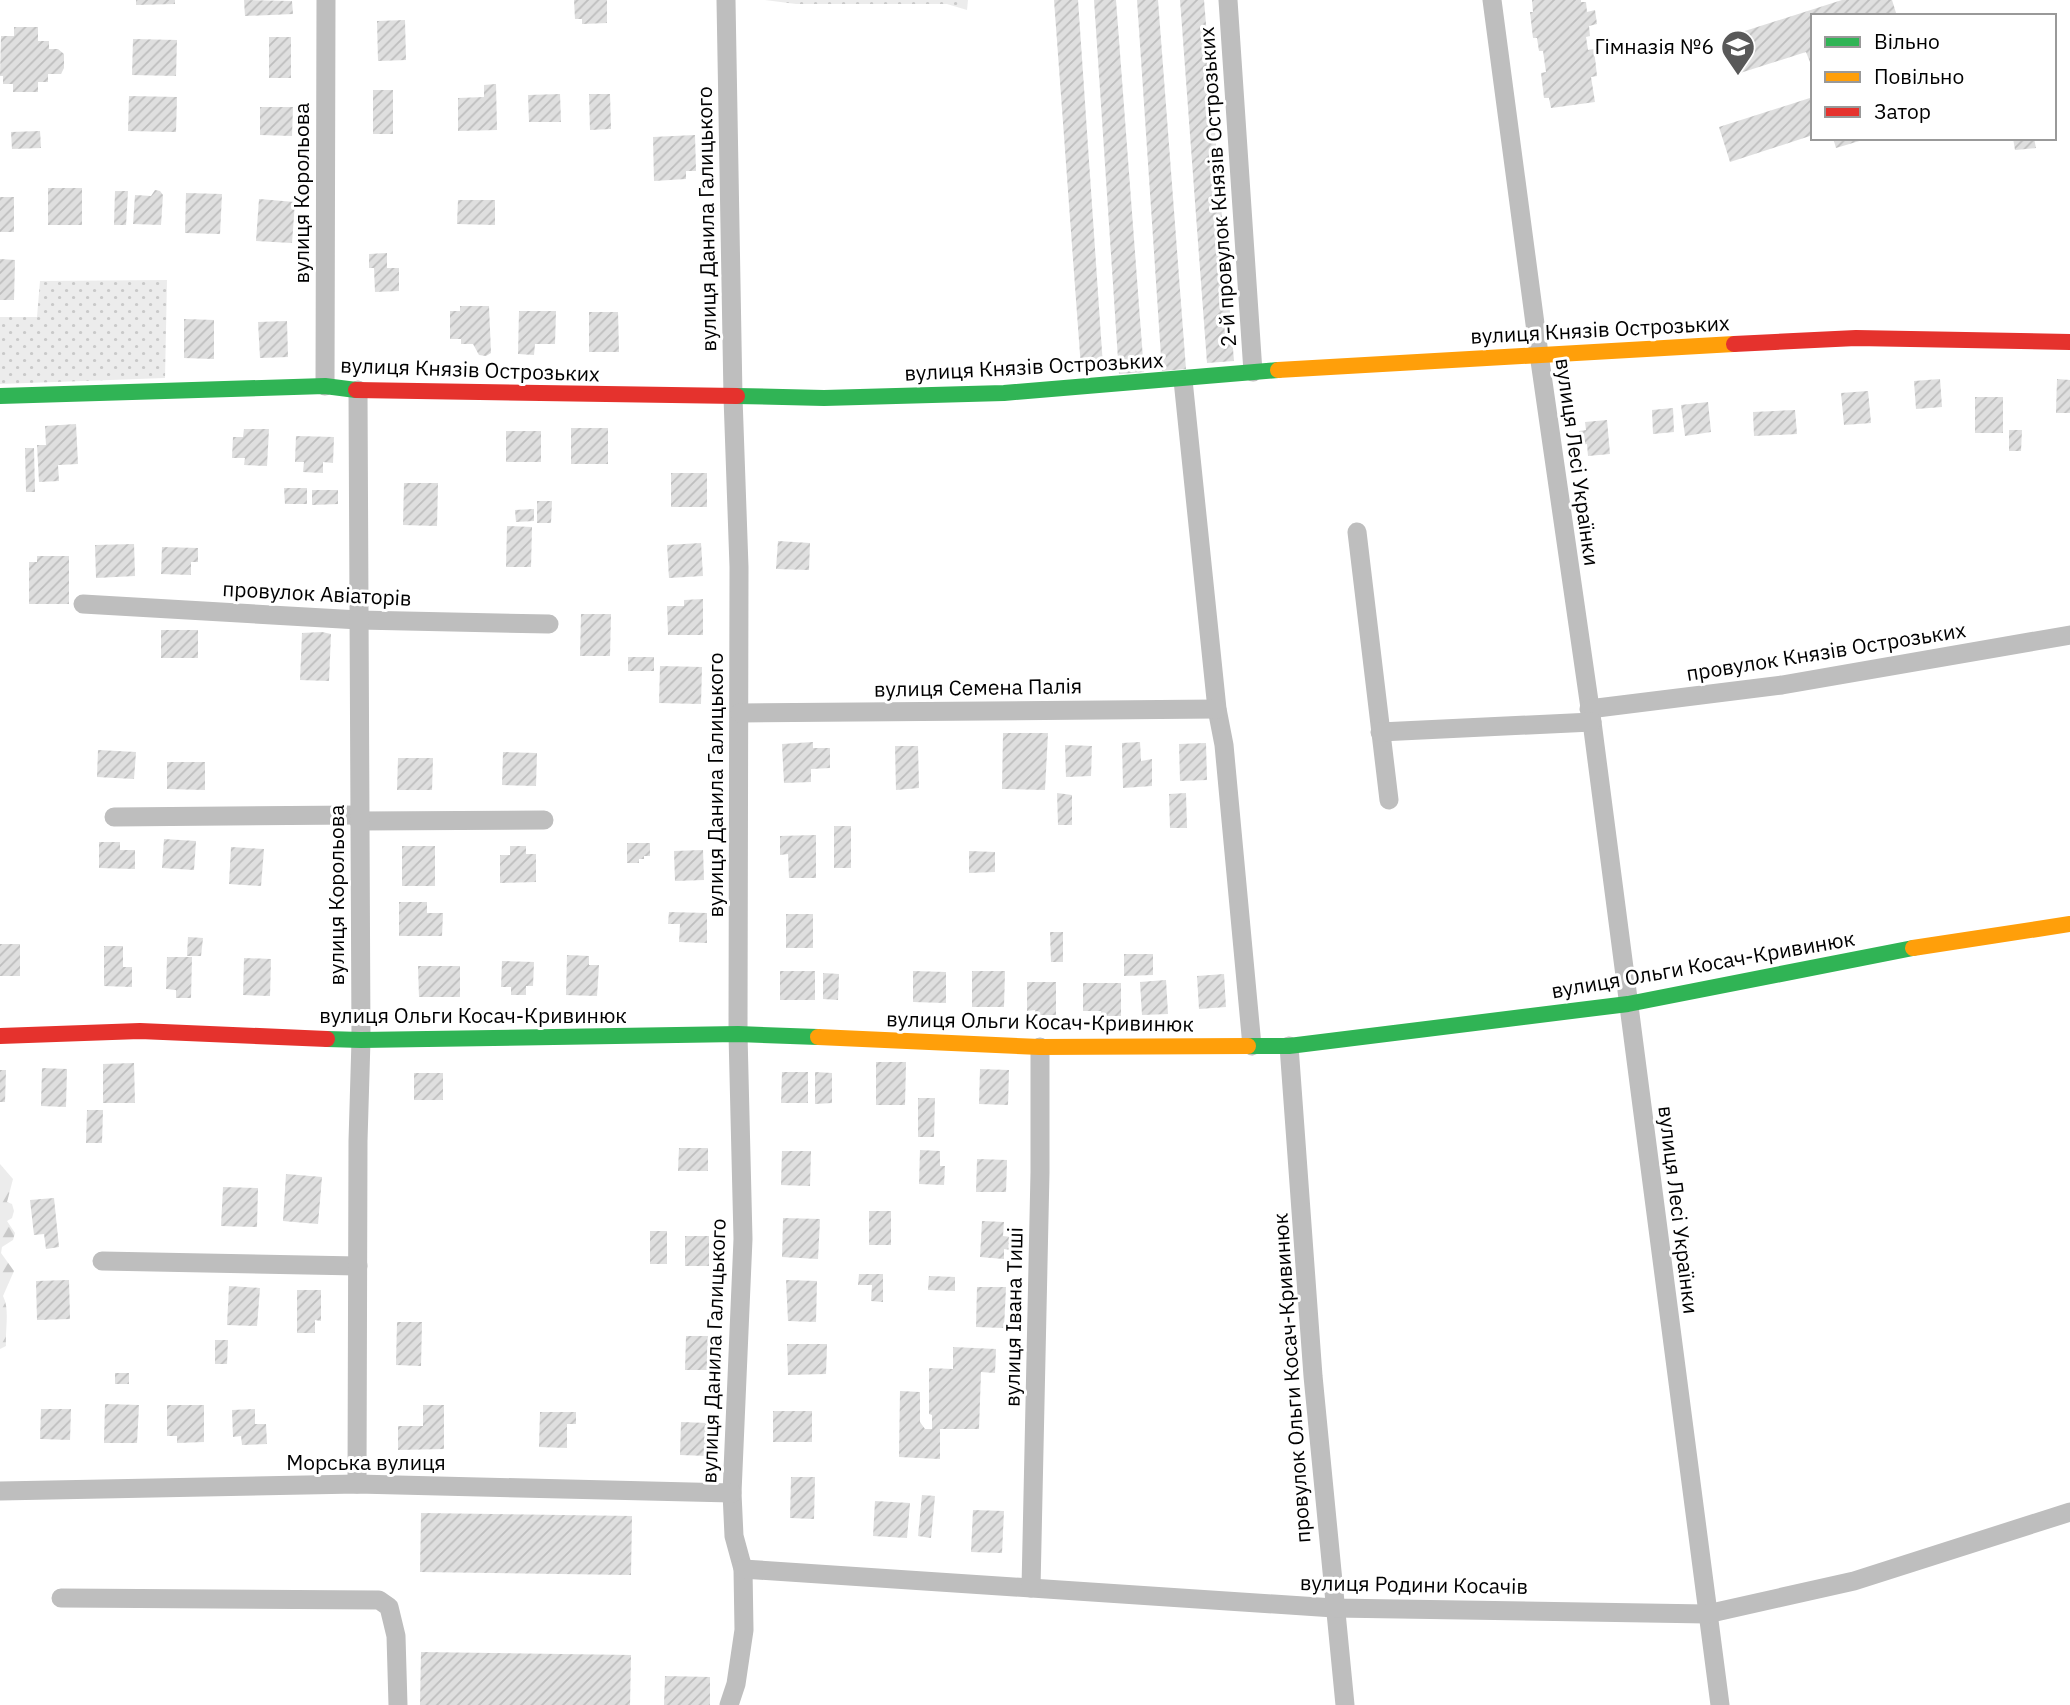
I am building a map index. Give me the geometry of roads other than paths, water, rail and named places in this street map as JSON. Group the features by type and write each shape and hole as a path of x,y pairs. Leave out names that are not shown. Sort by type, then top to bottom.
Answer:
{"street":[{"name":"вулиця Корольова","path":"325,386 326,0"},
{"name":"вулиця Данила Галицького","path":"726,0 733,397 739,567 738,1034 743,1239 732,1493 734,1535 743,1569 744,1630 736,1684 729,1705"},
{"name":"2-й провулок Князів Острозьких","path":"1228,0 1253,372"},
{"name":"вулиця Лесі Українки","path":"1492,0 1629,1004 1720,1705"},
{"name":"вулиця Князів Острозьких","path":"0,396 325,386 358,390 824,398 1004,393 1253,372 1875,337 2070,342"},
{"path":"1183,380 1217,709 1224,745 1252,1046"},
{"name":"вулиця Корольова","path":"356,1484 360,1040 358,390"},
{"path":"1357,532 1389,800"},
{"name":"провулок Авіаторів","path":"83,604 359,620 549,624"},
{"name":"провулок Князів Острозьких","path":"1590,715 2070,635"},
{"name":"вулиця Семена Палія","path":"740,713 1217,709"},
{"path":"1380,732 1590,715"},
{"path":"114,817 544,820"},
{"name":"вулиця Ольги Косач-Кривинюк","path":"0,1037 140,1031 360,1040 738,1034 1040,1047 1289,1046 1629,1004 1921,946 2070,924"},
{"name":"провулок Ольги Косач-Кривинюк","path":"1289,1046 1313,1376 1345,1705"},
{"name":"вулиця Івана Тиші","path":"1031,1588 1040,1047"},
{"path":"102,1261 358,1266"},
{"name":"Морська вулиця","path":"0,1491 356,1484 732,1493"},
{"name":"вулиця Родини Косачів","path":"743,1569 1334,1608 1707,1614 1854,1581 2070,1512"},
{"path":"61,1598 379,1600 389,1607 396,1636 398,1705"}],"place":[{"name":"Гімназія №6","path":"1738,77"}]}
